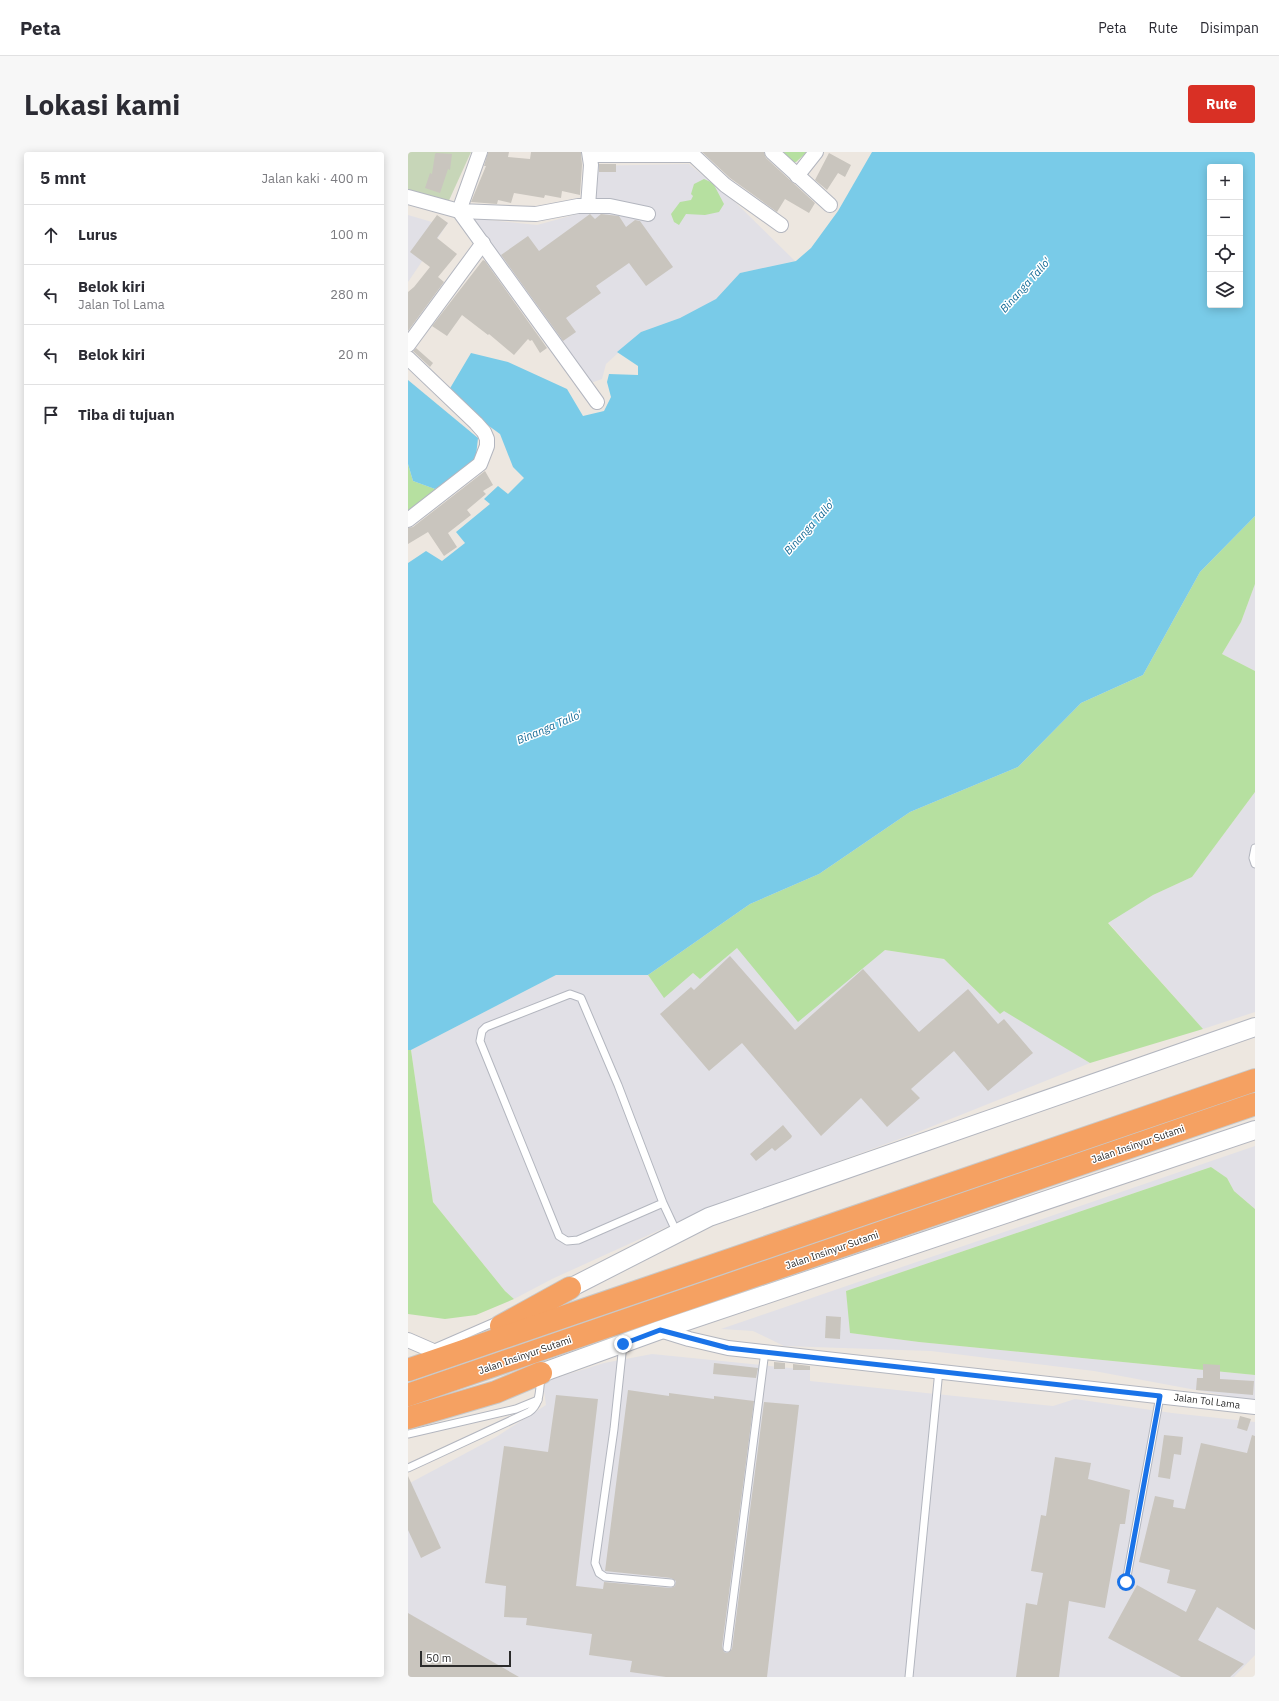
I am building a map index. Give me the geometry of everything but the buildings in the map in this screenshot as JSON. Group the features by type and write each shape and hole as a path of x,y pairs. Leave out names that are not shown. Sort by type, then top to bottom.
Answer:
{"highway":[{"path":"430,1358 1255,1080"},
{"name":"Jalan Insinyur Sutami","path":"408,1395 1255,1104"},
{"path":"430,1358 570,1288"},
{"path":"408,1418 496,1392 541,1373"}],"street":[{"path":"459,211 480,152"},
{"path":"772,152 830,205"},
{"path":"797,176 816,152"},
{"path":"588,206 590,153 692,155 725,185 781,225"},
{"path":"408,197 459,211 536,214 588,206 610,206 648,214"},
{"path":"459,211 597,402"},
{"path":"408,345 483,243"},
{"path":"408,358 476,423 484,432 487,441 485,453 477,467 408,520"},
{"path":"570,1288 710,1217 1255,1028"},
{"path":"541,1373 660,1330 1255,1130"},
{"name":"Jalan Tol Lama","path":"660,1330 708,1344 1255,1407"},
{"path":"408,1340 430,1358"}],"lane":[{"path":"1255,848 1253,858 1255,864"},
{"path":"663,1203 578,1240 567,1241 559,1236 480,1041 482,1031 486,1027 570,994 581,998 618,1085 663,1203 677,1234"},
{"path":"623,1344 614,1429 595,1563 600,1573 604,1577 671,1583"},
{"path":"727,1648 765,1351"},
{"path":"909,1677 940,1370"},
{"path":"408,1468 529,1412 536,1406 538,1400 541,1373"},
{"path":"1126,1582 1160,1396"},
{"path":"408,1434 516,1409 538,1400"}],"shaded area":[{"path":"689,164 735,202 795,261 740,273 714,301 680,318 641,332 606,364 602,379 582,386 470,218 537,225 581,213 589,166"},
{"path":"408,215 432,222 448,223 408,282"},
{"path":"1255,584 1255,671 1222,654 1241,622"},
{"path":"1255,792 1255,1012 1203,1029 1108,922 1153,895 1192,877"},
{"path":"737,948 876,957 885,950 944,959 1000,1014 1004,1010 1090,1063 913,1134 697,1213 552,1279 514,1299 505,1291 433,1202 411,1050 556,975 648,975 664,997 693,973 700,979"},
{"path":"1255,1146 1255,1209 1234,1191 1227,1178 1211,1167 846,1291 851,1333 919,1342 1255,1375 1255,1401 1094,1371 931,1351 784,1346 753,1331 721,1329"},
{"path":"652,1354 810,1370 810,1381 1053,1406 1075,1399 1172,1413 1255,1422 1255,1655 1234,1677 408,1677 408,1484 496,1437 546,1405 543,1382 604,1363"}],"green space":[{"path":"408,152 471,152 446,207 408,196"},
{"path":"779,152 807,152 796,162 791,162"},
{"path":"704,179 713,183 724,204 719,212 705,215 686,214 679,225 674,222 671,214 680,202 691,200 693,196 691,194 694,184"},
{"path":"408,464 413,481 438,490 408,511"},
{"path":"1255,516 1255,584 1241,622 1222,654 1255,671 1255,792 1192,877 1153,895 1108,923 1203,1029 1090,1063 1004,1011 1000,1014 944,959 885,950 798,1022 737,948 700,979 693,973 664,998 648,975 750,904 819,874 910,812 1018,767 1081,703 1143,675 1200,572"},
{"path":"408,1050 411,1050 433,1202 505,1291 514,1299 476,1315 445,1319 408,1314"},
{"path":"1211,1167 1227,1178 1234,1191 1255,1209 1255,1375 919,1342 850,1333 846,1291"}],"water":[{"name":"Binanga Tallo'","path":"872,152 1255,152 1255,516 1200,572 1143,675 1081,703 1018,767 910,812 819,874 750,904 648,975 556,975 411,1050 408,1050 408,563 426,551 442,561 465,543 456,532 490,504 484,499 498,486 508,494 524,478 513,467 500,434 471,413 449,390 471,353 508,362 567,389 583,416 604,411 611,397 607,382 609,374 638,375 638,366 617,352 641,332 680,318 716,299 740,273 796,261 811,248 838,211"},
{"path":"408,380 478,438 476,456 472,464 435,489 413,481 408,464"}],"route":[{"path":"623,1344 660,1330 689,1339 728,1348 940,1370 1160,1396 1126,1582"}]}
